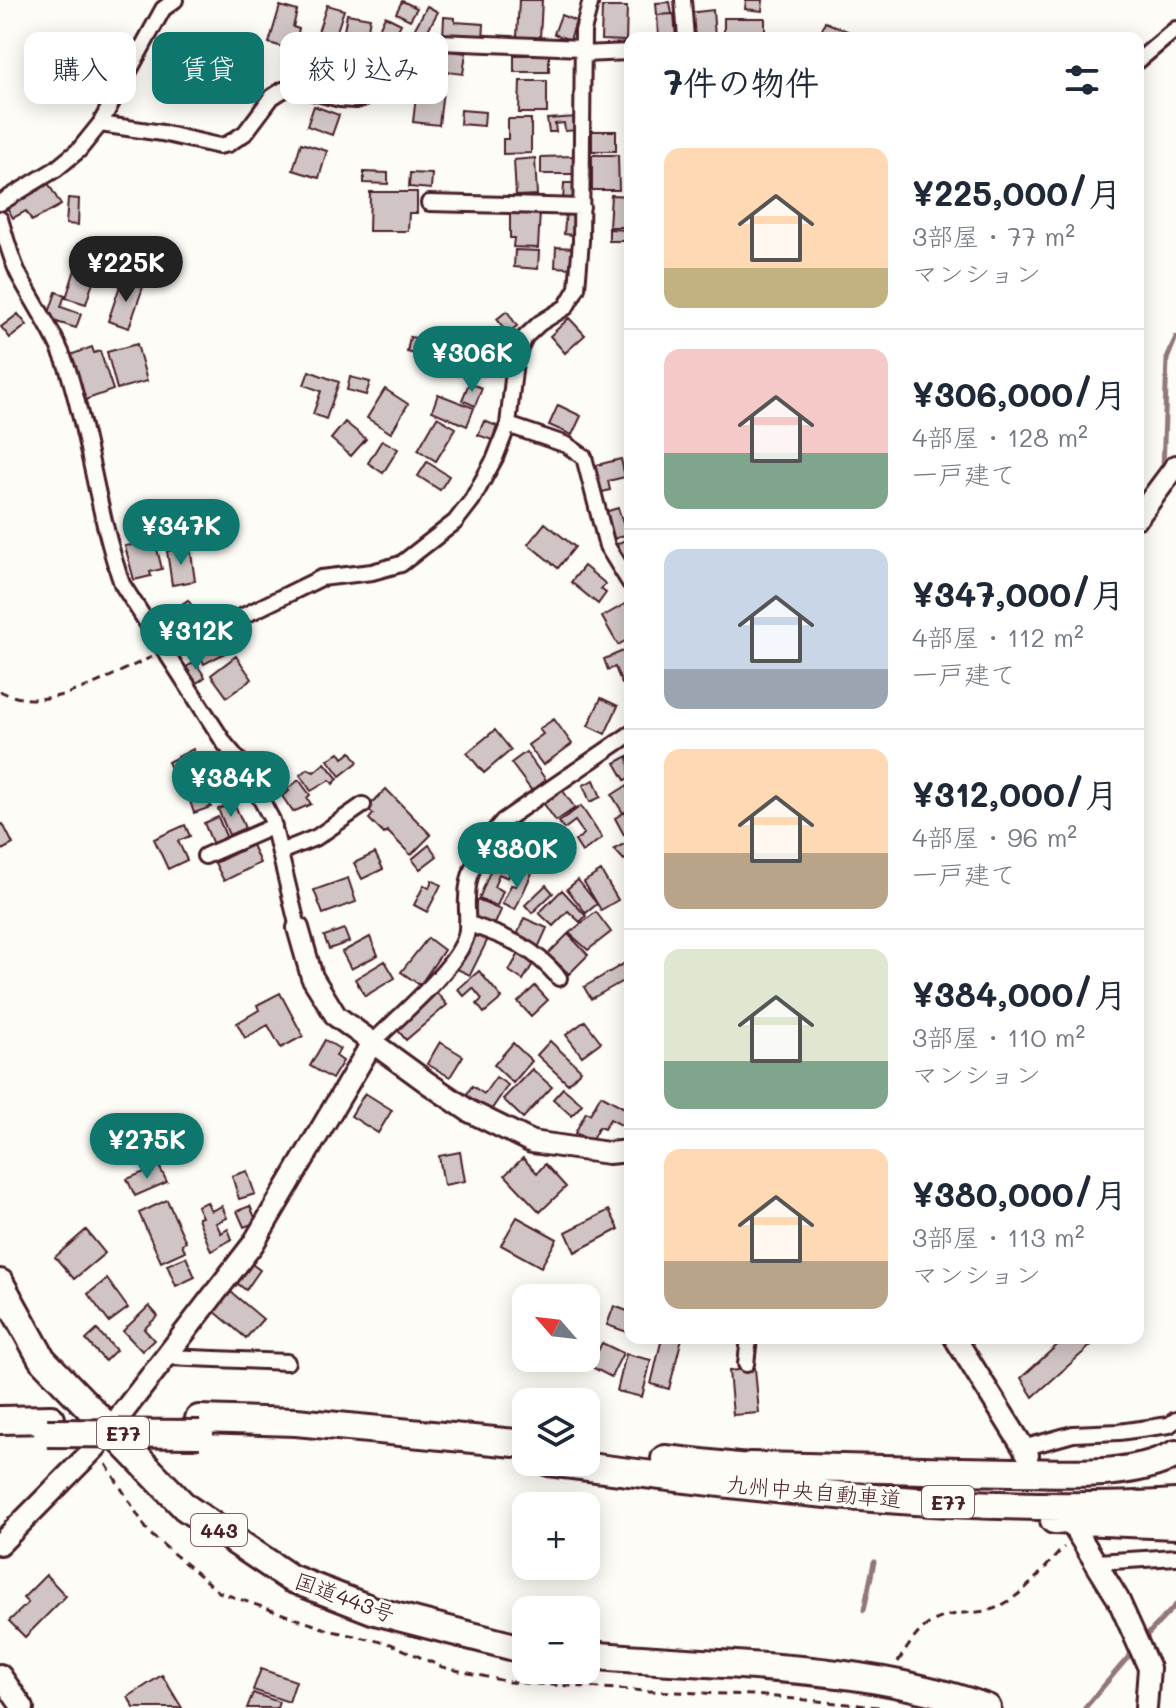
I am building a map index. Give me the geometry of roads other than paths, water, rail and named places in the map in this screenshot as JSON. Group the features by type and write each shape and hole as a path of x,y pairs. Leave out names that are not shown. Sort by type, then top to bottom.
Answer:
{"highway":[{"name":"国道443号","path":"0,1283 42,1359 185,1507 290,1578 375,1611 512,1646"},
{"name":"E77","path":"0,1420 49,1426 200,1427 296,1422 512,1443"},
{"name":"E77","path":"0,1433 49,1426"},
{"name":"E77","path":"200,1427 512,1458"},
{"name":"九州中央自動車道","path":"600,1453 721,1475 1001,1490 1083,1491 1176,1487"},
{"path":"721,1475 1101,1471 1159,1463 1176,1454"},
{"name":"九州中央自動車道","path":"600,1466 721,1475 1012,1506 1176,1503"},
{"path":"721,1475 785,1496 973,1515 1176,1525"},
{"path":"600,1656 775,1666 886,1680 955,1696 987,1708"}],"street":[{"path":"0,203 56,169 79,150 100,124 163,9 175,0"},
{"path":"166,650 196,639 321,578 372,572 401,564 455,522 472,500 495,458 508,425 515,361 525,337 540,323 566,307 577,288 582,207 582,51 583,31 591,0"},
{"path":"683,0 686,32"},
{"path":"1144,56 1176,29"},
{"path":"100,124 162,133 219,146 245,133 272,97 283,90 294,87 340,99 366,97 382,83 396,59 414,44 439,42 624,52"},
{"path":"429,203 582,207"},
{"path":"0,219 19,274 45,319 66,365 82,417 122,584 225,744 242,764 274,826 312,977 336,1016 469,1111 532,1142 608,1153 624,1152"},
{"path":"508,425 567,445 584,457 607,546 624,573"},
{"path":"1144,509 1176,466"},
{"path":"0,1544 96,1447 166,1357 253,1244 372,1043 452,960 466,936 467,884 484,845 497,828 624,738"},
{"path":"280,852 317,837 363,805"},
{"path":"205,856 274,826"},
{"path":"467,923 516,941 542,958 559,978"},
{"path":"746,1364 748,1344"},
{"path":"959,1344 1025,1451 1073,1434 1119,1432 1169,1425 1176,1420"},
{"path":"166,1357 287,1362"},
{"path":"1075,1529 1118,1599 1149,1668 1146,1708"},
{"path":"1097,1562 1176,1557"},
{"path":"0,1675 23,1708"}],"waterway":[{"path":"1163,470 1167,359 1176,337"},
{"path":"864,1610 874,1562"},
{"path":"1144,1638 1176,1605"},
{"path":"1085,1708 1135,1649"}],"tunnel":[{"path":"1032,1462 1067,1516"}]}
